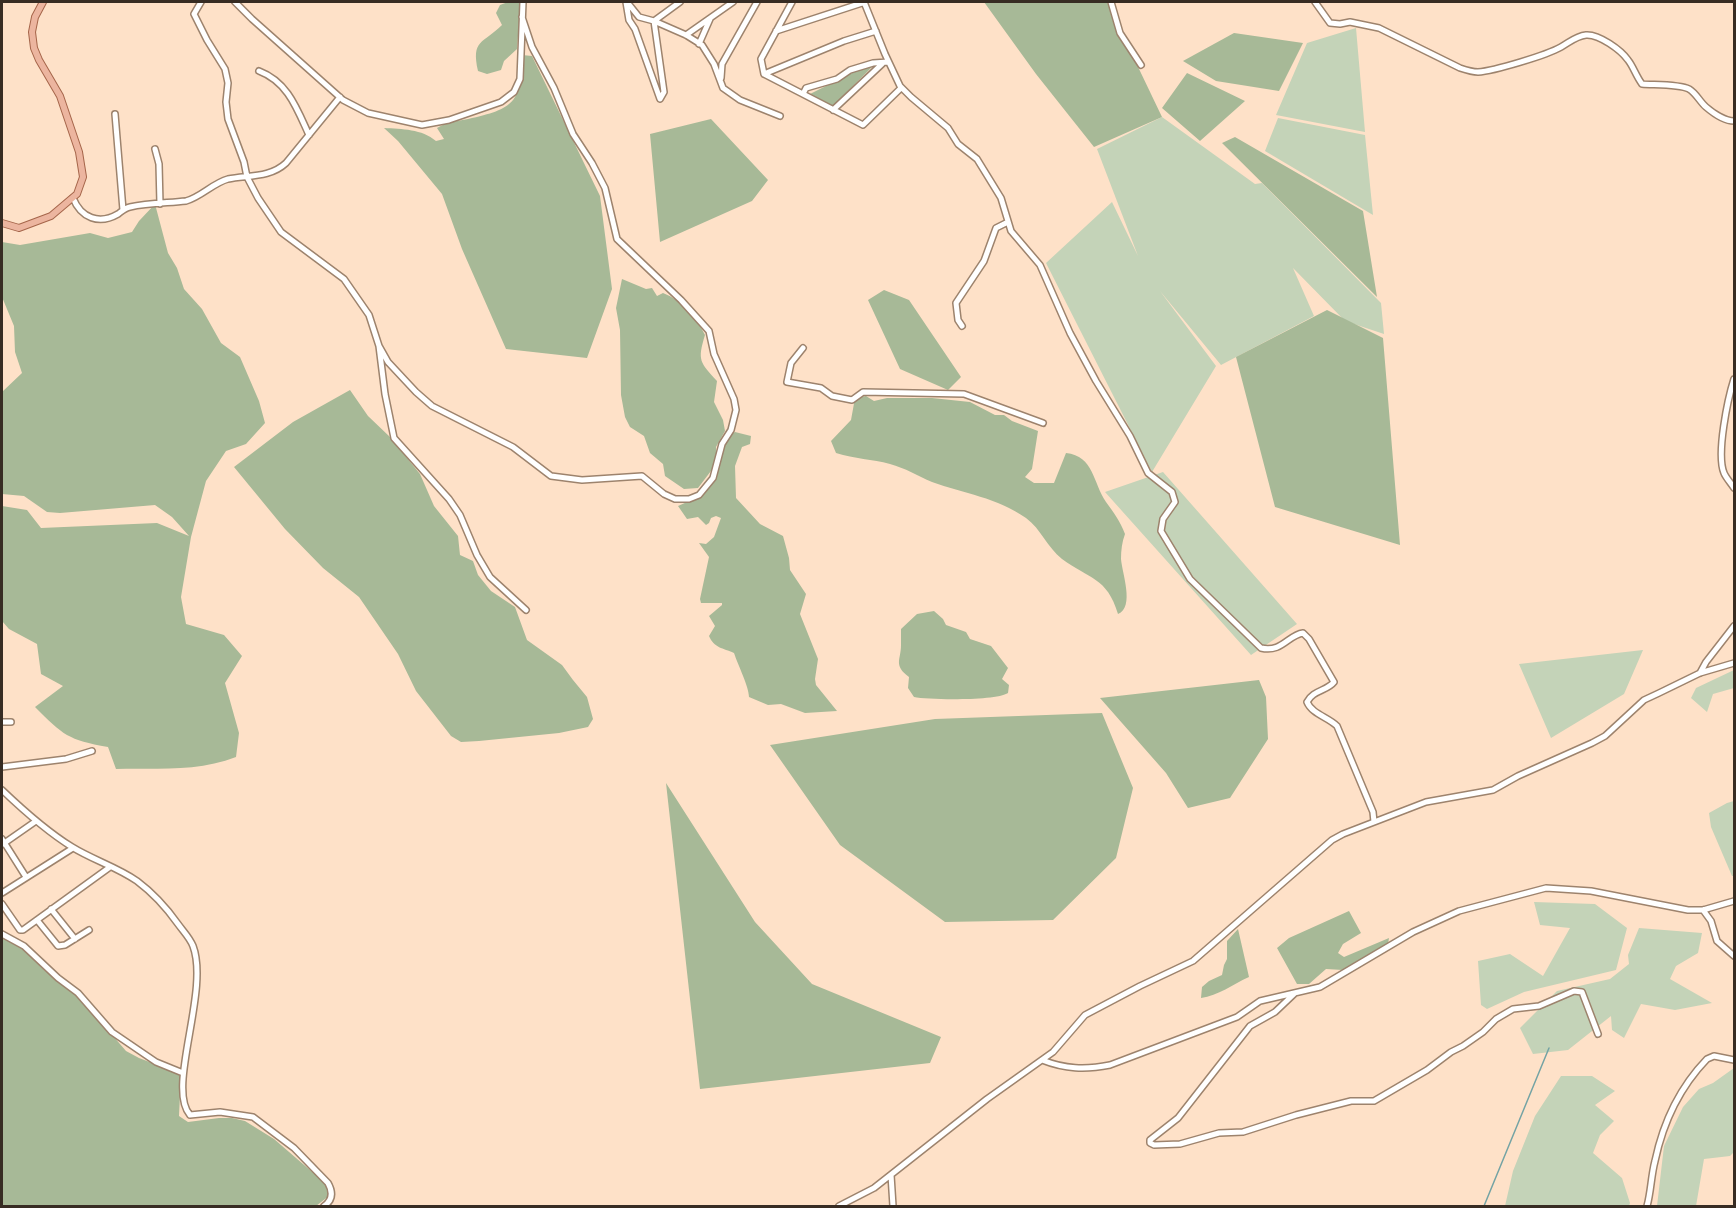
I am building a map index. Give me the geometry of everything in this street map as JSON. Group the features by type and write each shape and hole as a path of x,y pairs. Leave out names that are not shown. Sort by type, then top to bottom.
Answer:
{"main road":[{"path":"2,223 19,228 51,216 73,198 81,187 83,177 79,152 60,96 34,48 32,32 35,17 43,2"}],"street":[{"path":"201,2 194,14 225,69 228,83 226,102 228,119 244,162 247,177 265,211 281,232 344,279 354,291 369,315 379,346 385,394 394,438 449,499 460,515 477,555 490,577 526,610"},
{"path":"235,2 340,98 368,113 422,125 449,120 505,100 514,92 519,83 523,2"},
{"path":"626,2 628,20 635,29 660,99 664,92 654,21"},
{"path":"626,2 639,17 686,35 699,44 714,64 723,88 740,100 780,116"},
{"path":"654,21 680,2"},
{"path":"686,35 733,2"},
{"path":"721,81 722,64 757,2"},
{"path":"764,74 761,59 792,2"},
{"path":"776,31 865,2 885,63 901,88 948,128 958,144 974,155 1001,198 1014,236 1040,265 1070,333 1130,436 1148,473 1172,492 1175,502 1163,519 1161,531 1190,579 1261,648 1267,650 1282,646 1299,633 1303,633 1309,639 1334,682 1333,685 1312,695 1307,702 1308,705 1337,726 1373,812 1374,822"},
{"path":"1111,2 1120,33 1142,65"},
{"path":"1315,2 1330,23 1350,22 1379,28 1460,68 1474,72 1507,65 1560,47 1571,39 1594,35 1604,39 1628,60 1642,84 1676,86 1689,90 1706,108 1727,121 1734,121"},
{"path":"379,346 388,362 432,406 513,447 551,476 582,480 642,476 664,494 675,499 689,500 699,495 713,478 722,444 731,430 736,410 734,399 714,354 709,331 681,300 616,239 605,188 573,134 554,88 532,46 522,17"},
{"path":"699,44 711,17"},
{"path":"764,74 844,40 876,31"},
{"path":"804,92 806,88 837,79 850,70 873,63 885,63"},
{"path":"833,110 885,63"},
{"path":"259,71 272,76 293,98 309,135"},
{"path":"764,74 863,125 901,88"},
{"path":"73,198 80,211 92,219 108,217 129,207 193,199 225,180 280,169 340,98"},
{"path":"115,114 123,210"},
{"path":"155,149 159,164 160,204"},
{"path":"962,326 958,320 956,303 984,261 996,228 1008,222"},
{"path":"803,348 791,363 787,382 821,388 832,396 852,400 863,392 964,394 1043,423"},
{"path":"1734,379 1726,412 1721,455 1724,473 1734,488"},
{"path":"1700,673 1734,626"},
{"path":"839,1206 874,1188 987,1099 1042,1060 1061,1044 1085,1016 1140,986 1193,962 1332,840 1426,802 1493,790 1605,736 1644,700 1700,673 1734,663"},
{"path":"2,723 11,722"},
{"path":"2,767 66,759 92,751"},
{"path":"2,790 36,821 73,848 136,880 163,903 192,944 197,960 198,977 193,1018 183,1073 184,1109 190,1116 220,1112 253,1117 294,1148 328,1183 332,1190 331,1197 324,1206"},
{"path":"2,800 8,796"},
{"path":"26,877 2,842 36,821"},
{"path":"2,893 73,848"},
{"path":"2,904 20,930 23,930 110,867"},
{"path":"1042,1060 1057,1066 1090,1069 1110,1065 1237,1017 1260,1000 1320,987 1413,932 1459,912 1546,888 1592,891 1688,910 1703,910 1734,901"},
{"path":"51,909 75,939"},
{"path":"1703,910 1711,921 1717,941 1734,956"},
{"path":"37,920 58,946 65,945 89,930"},
{"path":"2,934 24,945 58,978 78,993 112,1032 156,1062 183,1073"},
{"path":"1297,992 1275,1012 1250,1026 1178,1118 1150,1140 1150,1143 1154,1145 1180,1144 1219,1133 1243,1132 1351,1101 1374,1101 1427,1070 1513,1009 1539,1006 1574,991 1582,992 1598,1034"},
{"path":"1647,1206 1663,1130 1674,1103 1707,1059 1714,1056 1734,1060"},
{"path":"891,1175 893,1206"}],"green space":[{"path":"519,2 517,49 504,61 501,70 487,74 478,71 476,53 478,47 484,39 502,25 496,13 500,5"},
{"path":"984,2 1107,2 1162,117 1094,147 1036,74"},
{"path":"1356,28 1365,132 1276,115 1307,43"},
{"path":"1234,33 1303,43 1279,91 1216,81 1183,61"},
{"path":"522,55 532,56 600,196 612,289 587,358 506,349 462,249 442,194 398,141 384,128 418,132 436,141 444,139 437,128 441,126 505,107 517,93 522,71"},
{"path":"873,66 833,106 810,94 862,68"},
{"path":"1187,73 1245,101 1200,141 1162,108"},
{"path":"1162,117 1255,184 1262,183 1381,303 1384,334 1345,321 1293,268 1314,316 1221,365 1160,291 1216,366 1152,472 1046,263 1112,202 1138,256 1097,149"},
{"path":"1278,118 1365,135 1373,215 1265,151"},
{"path":"711,119 768,180 752,201 660,242 650,134"},
{"path":"1235,137 1363,211 1377,297 1222,143"},
{"path":"155,204 168,253 177,268 184,289 202,309 221,343 240,357 259,401 265,423 246,444 226,451 206,481 191,537 181,597 186,624 224,635 242,656 225,683 239,733 236,757 192,767 116,769 108,747 84,742 67,735 35,707 63,686 41,674 37,644 9,629 2,621 2,506 27,510 41,528 157,523 189,536 172,517 155,505 60,513 47,512 24,496 2,494 2,392 22,373 15,352 14,326 2,297 2,242 20,245 90,233 108,238 132,232"},
{"path":"622,279 646,289 652,288 657,296 663,293 677,300 693,316 705,335 701,350 702,361 717,381 714,402 723,420 725,431 716,447 717,463 698,488 684,489 665,476 663,464 650,453 644,436 630,427 625,417 621,395 620,330 616,308"},
{"path":"884,290 909,300 961,377 948,390 900,369 868,300"},
{"path":"1327,310 1383,338 1400,545 1275,507 1236,357"},
{"path":"350,390 368,416 390,437 420,474 434,506 458,536 460,555 473,561 478,575 491,591 515,607 527,640 562,665 587,697 593,719 588,727 559,733 479,741 461,742 451,736 416,691 398,654 359,597 323,568 285,529 234,467 293,422"},
{"path":"866,396 874,401 887,398 932,398 970,402 995,415 1004,415 1012,421 1038,431 1032,469 1025,477 1034,483 1054,483 1066,453 1082,459 1088,465 1102,495 1125,534 1121,556 1127,597 1123,610 1118,614 1114,602 1103,586 1062,559 1031,522 1015,511 1004,505 932,482 896,466 836,453 831,441 851,420 855,398"},
{"path":"735,432 751,436 750,444 742,447 735,466 736,498 760,524 783,536 790,570 806,594 800,614 818,659 816,685 837,711 805,713 781,704 768,705 749,697 734,653 716,645 709,636 715,626 709,616 722,603 701,603 709,557 699,543 706,544 714,537 721,518 716,516 711,518 706,525 698,517 687,519 678,506 703,495 718,471 723,444"},
{"path":"1163,472 1297,624 1251,655 1105,492"},
{"path":"934,611 946,625 966,632 970,639 991,646 1008,668 1002,679 1009,685 1008,693 977,699 914,697 908,688 909,677 899,666 901,629 917,614"},
{"path":"1643,650 1624,694 1551,738 1519,664"},
{"path":"1734,670 1734,688 1713,694 1707,712 1691,698 1696,688"},
{"path":"1259,680 1266,697 1268,739 1230,798 1188,808 1166,773 1100,698"},
{"path":"1102,713 1133,788 1116,858 1053,920 945,922 840,845 770,745 935,719"},
{"path":"666,783 755,922 812,984 941,1037 930,1063 700,1089"},
{"path":"1734,801 1734,876 1732,876 1711,827 1709,813"},
{"path":"1534,902 1595,904 1627,928 1616,970 1524,992 1487,1009 1481,1005 1478,961 1510,954 1543,976 1570,928 1540,925"},
{"path":"1349,911 1361,933 1343,944 1338,953 1344,957 1389,938 1388,944 1343,970 1326,969 1309,984 1297,984 1277,948 1289,938"},
{"path":"1639,928 1702,933 1698,953 1676,966 1670,979 1712,1003 1675,1010 1641,1004 1624,1038 1612,1030 1611,1016 1568,1050 1533,1054 1520,1028 1557,991 1610,979 1629,964 1628,955"},
{"path":"1238,929 1249,977 1201,998 1202,987 1222,975 1227,959 1227,941"},
{"path":"2,937 22,947 44,970 82,1000 126,1051 181,1074 179,1116 188,1122 219,1118 245,1121 274,1139 325,1183 329,1196 316,1206 2,1206"},
{"path":"1734,1068 1734,1152 1730,1156 1704,1159 1696,1206 1657,1206 1664,1146 1683,1107 1699,1089 1713,1083"},
{"path":"1561,1076 1592,1076 1615,1091 1595,1105 1614,1121 1600,1135 1593,1153 1622,1178 1629,1206 1505,1206 1513,1171 1535,1116"}],"waterway":[{"path":"1484,1206 1549,1048"}]}
